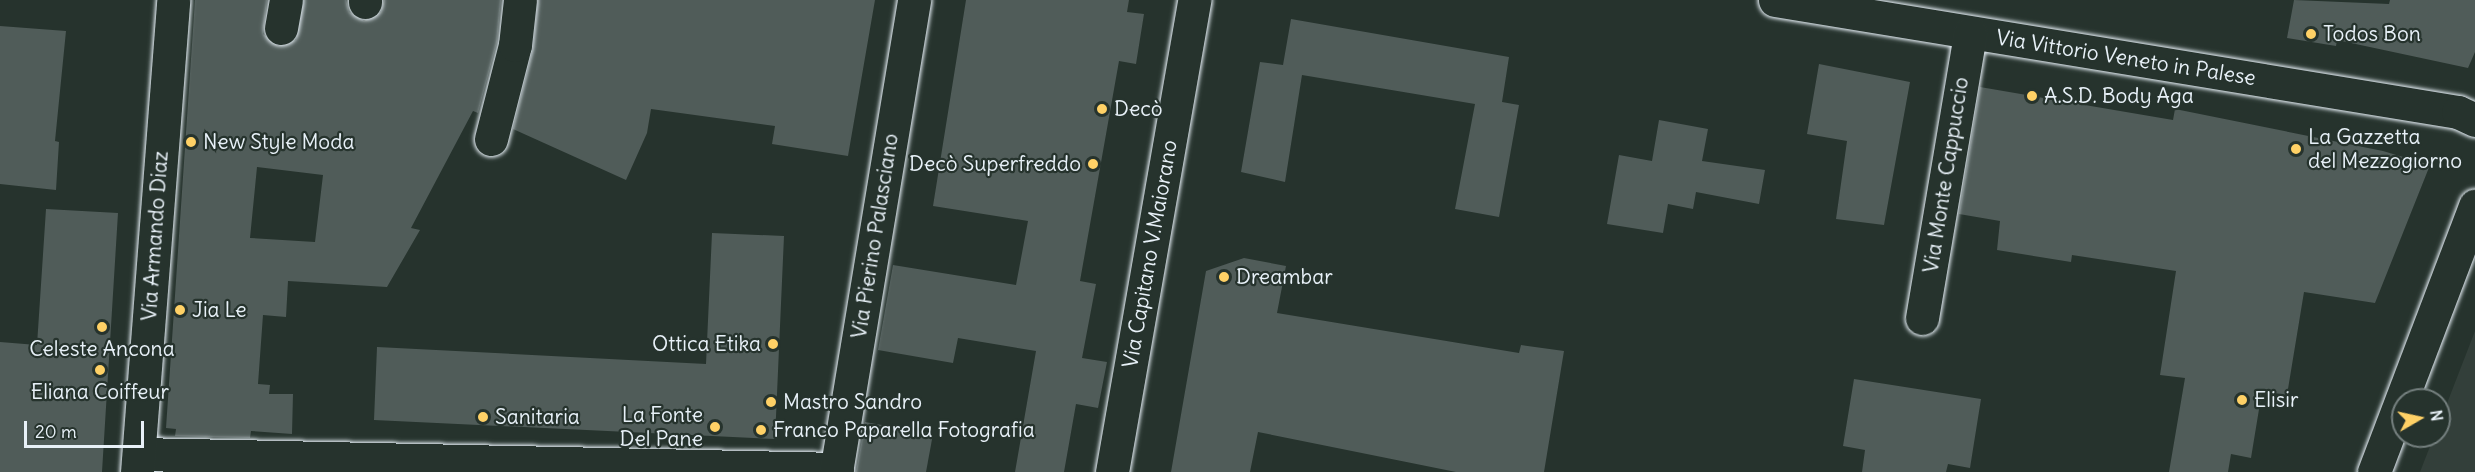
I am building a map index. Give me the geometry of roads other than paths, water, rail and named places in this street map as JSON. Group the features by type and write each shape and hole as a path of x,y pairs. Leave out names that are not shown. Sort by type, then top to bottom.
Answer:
{"street":[{"name":"Via Armando Diaz","path":"138,463 173,0"},
{"path":"491,139 515,45 520,0"},
{"name":"Via Pierino Palasciano","path":"836,470 914,0"},
{"name":"Via Capitano V.Maiorano","path":"1113,472 1194,0"},
{"name":"Via Vittorio Veneto in Palese","path":"1775,0 1871,8 1970,33 2458,112 2475,120"},
{"name":"Via Monte Cappuccio","path":"1922,318 1970,33"},
{"path":"2374,472 2475,206"},
{"path":"138,463 836,470"}],"place":[{"name":"Todos Bon","path":"2311,34"},
{"name":"A.S.D. Body Aga","path":"2032,96"},
{"name":"Decò","path":"1102,109"},
{"name":"New Style Moda","path":"191,142"},
{"name":"La Gazzetta del Mezzogiorno","path":"2296,149"},
{"name":"Decò Superfreddo","path":"1093,164"},
{"name":"Dreambar","path":"1224,277"},
{"name":"Jia Le","path":"180,310"},
{"name":"Celeste Ancona","path":"102,327"},
{"name":"Ottica Etika","path":"773,344"},
{"name":"Eliana Coiffeur","path":"100,370"},
{"name":"Elisir","path":"2242,400"},
{"name":"Mastro Sandro","path":"771,402"},
{"name":"Sanitaria","path":"483,417"},
{"name":"La Fonte Del Pane","path":"715,427"},
{"name":"Franco Paparella Fotografia","path":"761,430"}]}
